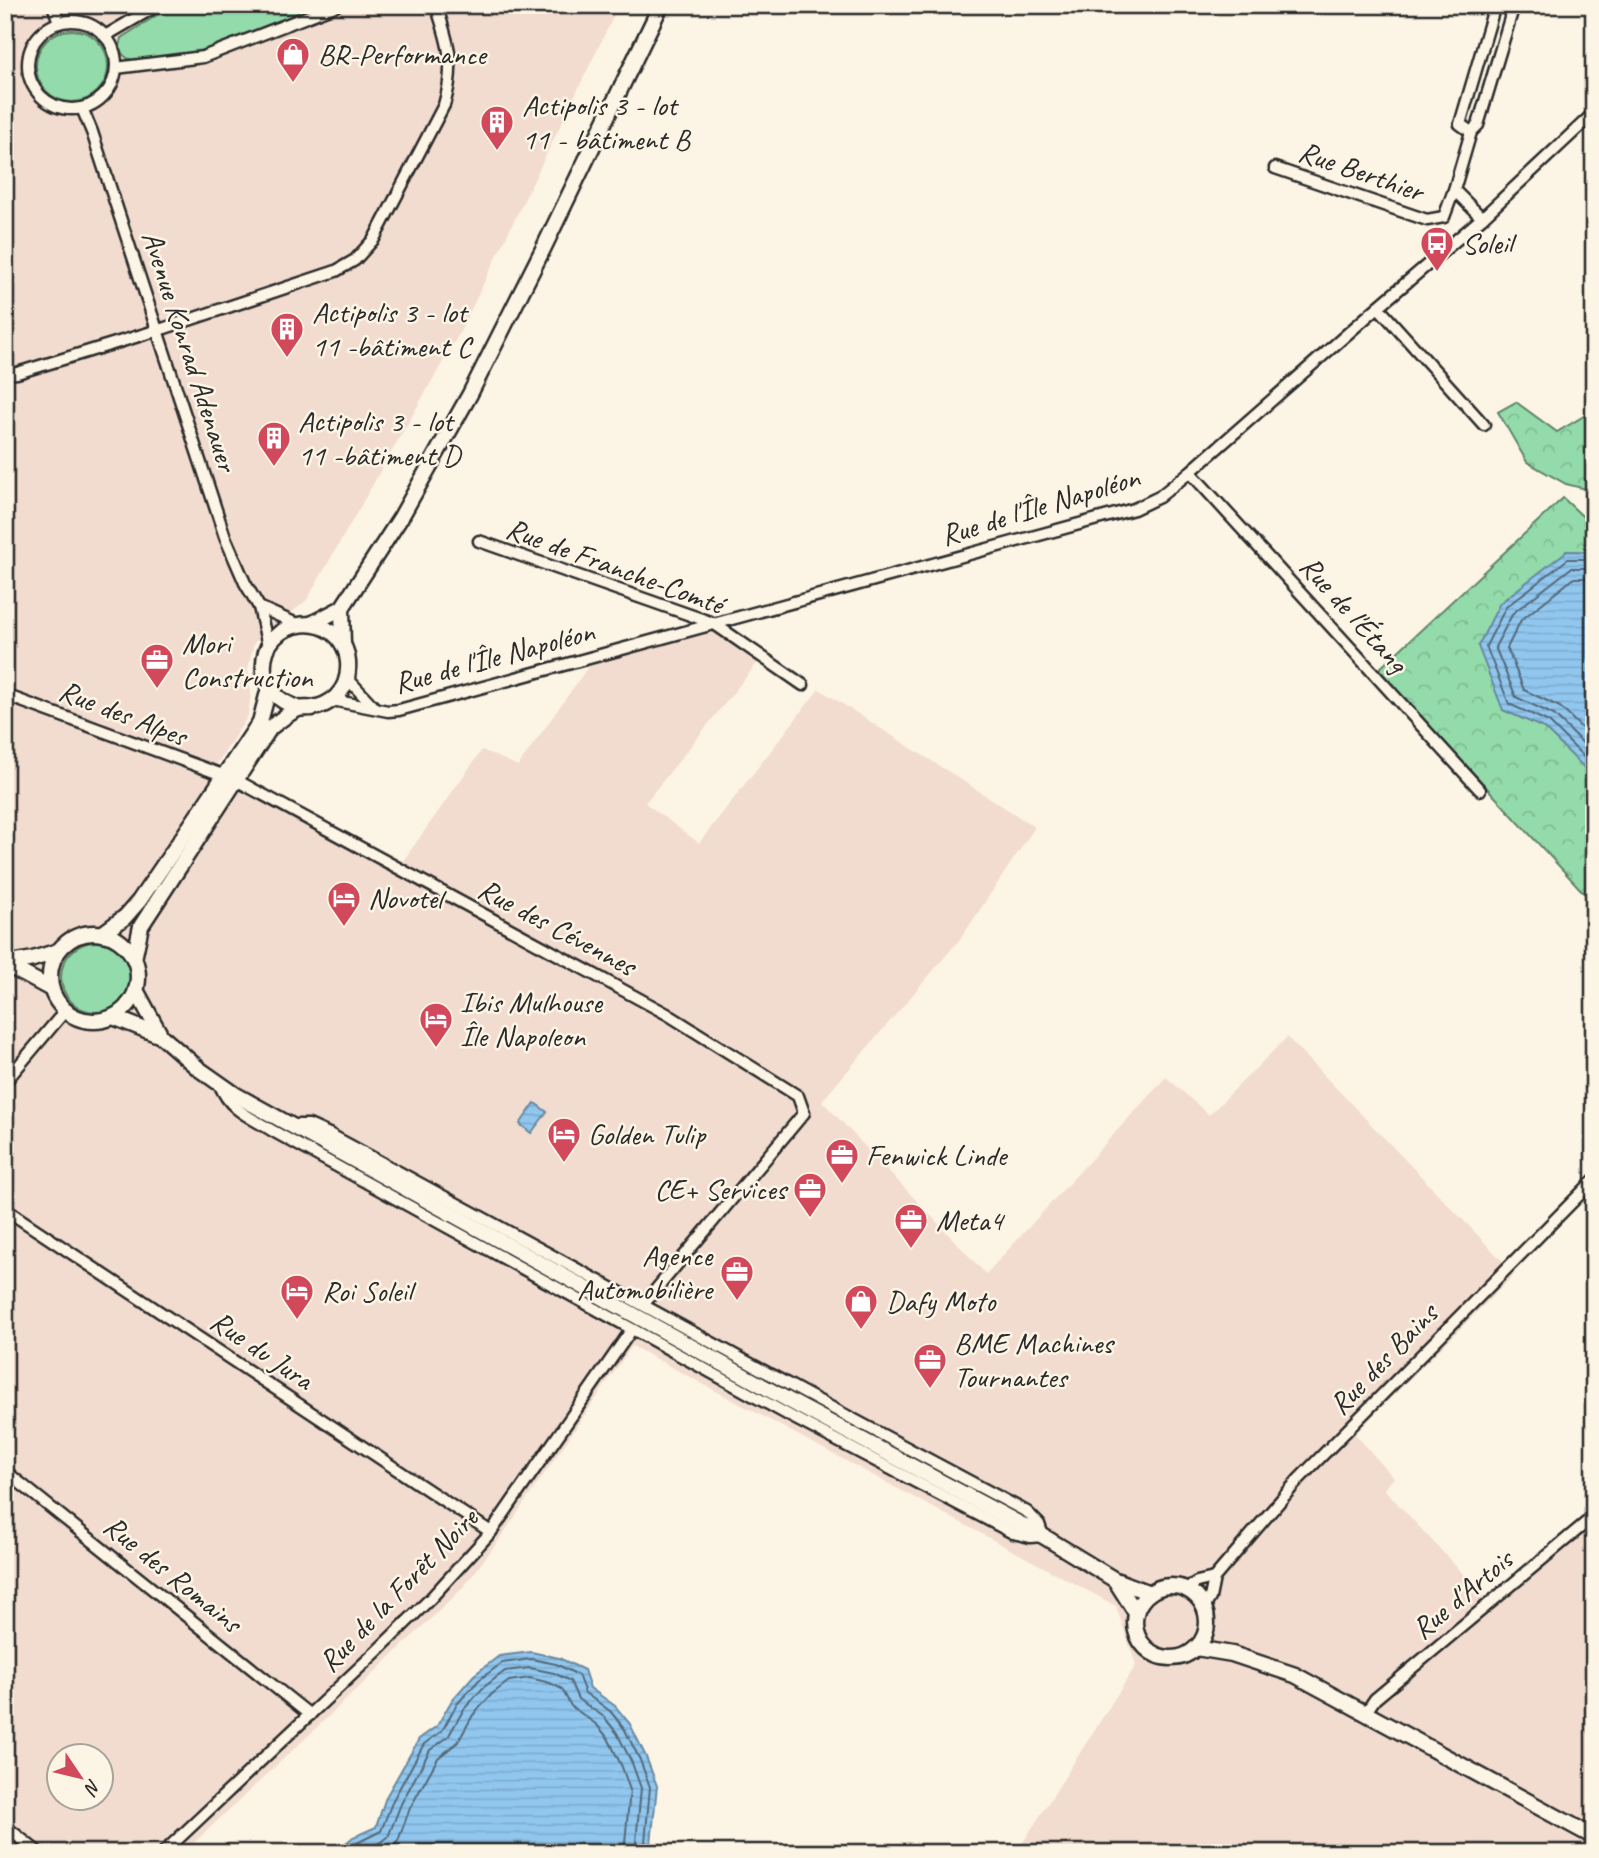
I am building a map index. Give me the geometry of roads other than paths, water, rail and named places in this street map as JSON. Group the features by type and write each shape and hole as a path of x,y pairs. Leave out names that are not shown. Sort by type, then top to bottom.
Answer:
{"main road":[{"path":"304,624 324,627 335,635 343,645 349,667 344,686 332,700 310,709 287,704 269,688 264,674 268,646 286,629 342,608 401,517 470,394 550,235 660,5"},
{"path":"342,608 343,645"},
{"path":"134,959 141,926 230,778 260,722 269,688"},
{"path":"102,934 125,917 139,901 270,728 298,708"},
{"path":"90,933 102,934 121,943 134,959 138,975 136,990 131,1001 113,1017 88,1021 72,1016 54,997 50,975 52,962 67,942 90,933"},
{"path":"5,964 58,951"},
{"path":"5,964 51,989"},
{"path":"136,990 161,1035"},
{"path":"113,1017 161,1035 219,1084 291,1125 787,1400 1043,1536 1115,1580 1150,1593"},
{"path":"1115,1580 1136,1613"},
{"path":"1164,1587 1185,1589 1196,1596 1204,1608 1207,1622 1206,1630 1196,1648 1178,1657 1163,1657 1150,1652 1137,1633 1136,1613 1141,1603 1150,1593 1164,1587"},
{"path":"1206,1630 1232,1654"},
{"path":"1196,1648 1232,1654 1295,1675 1594,1837"}],"street":[{"path":"53,5 59,22"},
{"path":"105,36 158,5"},
{"path":"116,68 203,57 337,5"},
{"path":"5,374 17,373 158,330 336,271 355,260 374,239 444,105 450,86 451,64 436,5"},
{"name":"Rue Berthier","path":"1471,132 1460,124 1496,5"},
{"name":"Rue Berthier","path":"1275,168 1427,220 1444,217 1471,132 1478,125 1514,5"},
{"path":"71,20 96,27 105,36 115,56 116,68 113,81 95,103 68,109 42,98 33,86 28,72 28,57 40,34 59,22 71,20"},
{"name":"Avenue Konrad Adenauer","path":"82,108 225,537 245,583 259,607 268,646"},
{"name":"Rue de l'Île Napoléon","path":"332,700 388,711 420,705 1134,509 1159,497 1191,472 1482,218 1594,113"},
{"name":"Rue Berthier","path":"1454,190 1482,218"},
{"path":"1378,307 1484,425"},
{"name":"Rue de l'Étang","path":"1191,472 1480,790"},
{"name":"Rue de Franche-Comté","path":"479,541 713,623 803,685"},
{"path":"259,607 304,624"},
{"name":"Rue de l'Île Napoléon","path":"347,678 374,707"},
{"name":"Rue des Alpes","path":"5,695 230,778"},
{"name":"Rue des Cévennes","path":"230,778 667,1014 798,1096 804,1113 642,1306"},
{"path":"5,1082 65,1010"},
{"path":"219,1084 232,1106 273,1131 792,1417 1013,1533 1043,1536 1040,1524 1027,1512 642,1306 329,1134 309,1125 291,1125"},
{"name":"Rue des Bains","path":"1204,1608 1210,1598 1214,1578 1299,1479 1594,1180"},
{"name":"Rue du Jura","path":"5,1209 491,1532"},
{"name":"Rue de la Forêt Noire","path":"163,1853 431,1598 491,1532 632,1329"},
{"name":"Rue des Romains","path":"5,1471 310,1715"},
{"name":"Rue d'Artois","path":"1366,1712 1375,1699 1594,1516"},
{"name":"Rue des Bains","path":"1185,1589 1197,1582 1214,1578"},
{"path":"5,1826 39,1853"}],"water":[{"path":"1567,551 1594,552 1594,777 1544,728 1503,710 1478,646 1500,603"},
{"path":"535,1103 547,1112 531,1133 520,1124"},
{"path":"531,1652 559,1658 584,1670 590,1688 615,1706 630,1724 657,1786 650,1853 334,1853 353,1837 376,1827 386,1797 419,1739 437,1726 452,1700 474,1675 499,1656"}],"place":[{"name":"BR-Performance","path":"293,84"},
{"name":"Actipolis 3 - lot 11 - bâtiment B","path":"497,152"},
{"name":"Soleil","path":"1437,273"},
{"name":"Actipolis 3 - lot 11 -bâtiment C","path":"287,359"},
{"name":"Actipolis 3 - lot 11 -bâtiment D","path":"274,468"},
{"name":"Mori Construction","path":"157,690"},
{"name":"Novotel","path":"344,928"},
{"name":"Ibis Mulhouse Île Napoleon","path":"436,1049"},
{"name":"Golden Tulip","path":"564,1164"},
{"name":"Fenwick Linde","path":"842,1185"},
{"name":"CE+ Services","path":"810,1219"},
{"name":"Meta4","path":"911,1250"},
{"name":"Agence Automobilière","path":"737,1302"},
{"name":"Roi Soleil","path":"297,1321"},
{"name":"Dafy Moto","path":"861,1331"},
{"name":"BME Machines Tournantes","path":"930,1390"}]}
